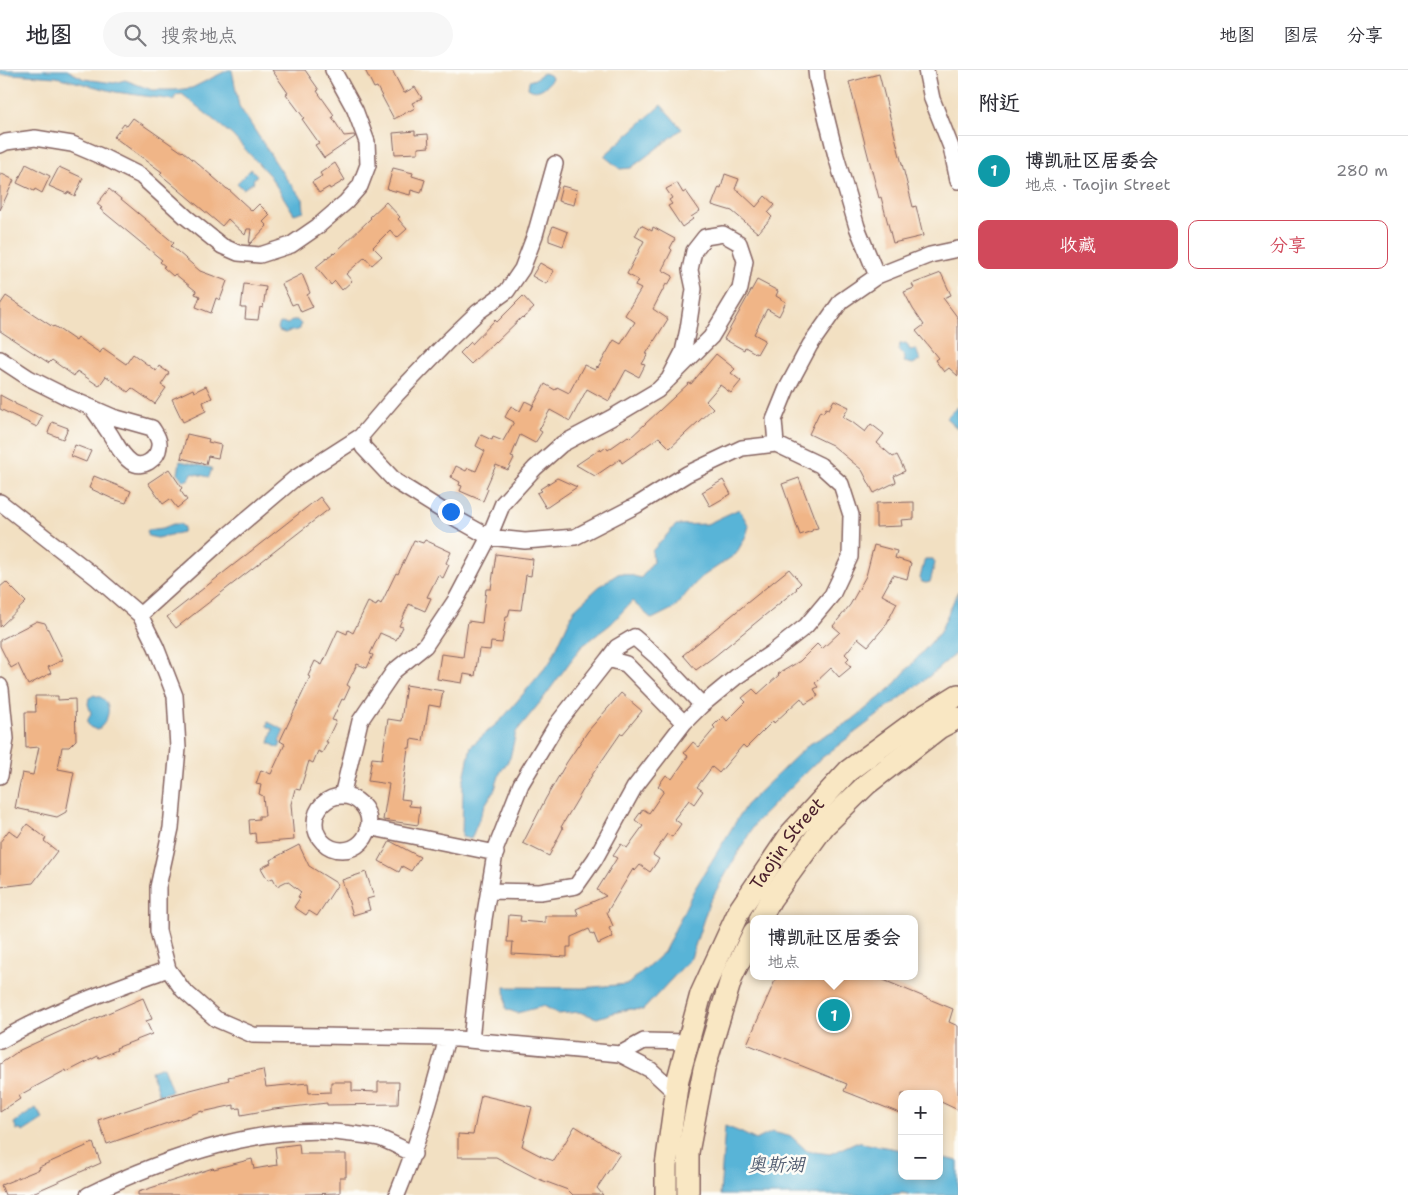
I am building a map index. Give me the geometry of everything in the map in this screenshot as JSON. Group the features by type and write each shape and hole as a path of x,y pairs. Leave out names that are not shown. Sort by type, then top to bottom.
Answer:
{"street":[{"path":"0,145 6,142 35,138 72,144 141,176 186,217 222,246 238,253 260,255 291,246 346,202 360,186 368,165 367,142 355,110 333,70"},
{"path":"816,70 836,156 857,227 877,276"},
{"path":"926,70 932,99 952,147 958,181"},
{"path":"140,614 294,479 361,436 397,394 448,341 478,312 507,290 522,268 535,236 555,164"},
{"path":"342,796 360,721 394,671 425,646 457,598 489,537 503,503 535,468 562,444 658,390 669,380 711,337 740,289 745,260 739,244 723,234 705,237 694,250 690,270 694,289 688,329 683,352 669,380"},
{"path":"776,444 774,420 788,388 810,345 841,301 877,276 930,255 958,249"},
{"path":"0,359 29,378 92,408"},
{"path":"361,436 363,447 395,481 489,537 525,541 575,537 637,506 687,474 742,448 776,444 820,465 842,484 852,515 850,557 832,595 806,626 773,652 736,677 684,722 634,788 595,859 576,886 540,892 489,891"},
{"path":"0,502 140,614 156,646 175,696 178,748 171,828 158,887 158,931 168,969 184,990 216,1019 253,1035 447,1038 620,1054 651,1070 676,1093"},
{"path":"471,1040 484,919 496,848 521,784 557,724 617,647 634,636 657,657 702,705"},
{"path":"608,659 626,664 684,722"},
{"path":"0,686 6,739 0,776"},
{"name":"Taojin Street","path":"666,1195 666,1166 682,1063 701,994 740,909 792,832 848,771 916,721 958,695"},
{"name":"Taojin Street","path":"762,915 771,899 824,826 866,784 938,728 958,718"},
{"path":"342,796 352,798 365,810 368,818 368,828 366,836 353,847 345,850 336,849 328,846 321,840 315,825 316,816 319,808 325,802 342,796"},
{"path":"368,828 496,853"},
{"path":"688,1195 688,1152 704,1070 732,976 750,940"},
{"path":"0,1041 24,1027 90,998 168,969"},
{"path":"397,1195 414,1154 434,1090 447,1038"},
{"path":"620,1054 644,1041 688,1042"},
{"path":"682,1063 704,1070"},
{"path":"88,1195 178,1158 224,1144 285,1132 334,1131 378,1138 414,1154"}],"water":[{"path":"0,70 67,70 84,79 114,83 125,80 152,90 175,90 192,88 228,70 232,70 239,106 285,177 303,199 304,211 294,214 270,176 232,135 182,94 176,95 174,100 116,92 56,77 0,75"},
{"path":"543,73 550,75 552,78 542,89 535,91 528,88 529,81"},
{"path":"661,105 682,129 631,168 620,169 604,156"},
{"path":"251,169 257,175 253,180 254,182 243,189 237,183"},
{"path":"292,320 297,320 301,324 300,329 285,333 279,331 280,323 288,324"},
{"path":"906,343 910,350 916,349 920,360 913,364 904,362 905,357 899,350 900,344"},
{"path":"957,407 958,409 958,429 946,418"},
{"path":"180,461 212,468 209,477 192,473 189,479 184,481 178,474"},
{"path":"739,509 749,526 736,554 699,579 674,608 652,619 632,601 611,624 581,647 516,732 510,758 500,773 495,789 485,805 471,839 462,837 463,783 471,746 502,719 550,662 574,610 601,585 618,574 622,573 641,578 653,562 652,551 676,525 707,524"},
{"path":"173,524 180,524 184,527 183,532 157,538 148,536 148,530 163,528"},
{"path":"925,559 933,559 935,563 930,582 926,583 922,582 920,578"},
{"path":"958,591 958,651 932,674 815,763 756,822 709,903 691,958 643,1010 630,1009 597,1018 579,1012 558,1014 544,1006 517,1013 506,1009 505,987 582,988 628,984 664,952 694,890 746,805 808,745 852,720 890,689 940,632"},
{"path":"94,695 106,701 108,706 108,715 104,724 97,730 90,727 87,722 91,713 88,704 89,698"},
{"path":"268,722 284,730 279,742 281,743 279,748 269,743 273,729 267,726"},
{"path":"163,1067 172,1091 159,1095 151,1071"},
{"path":"36,1108 43,1119 23,1132 17,1130 14,1123"},
{"name":"奥斯湖","path":"725,1126 756,1140 772,1132 792,1137 807,1151 830,1154 856,1142 898,1149 898,1180 943,1180 943,1158 958,1161 958,1195 912,1195 903,1193 885,1195 720,1195"}],"building":[{"path":"272,70 305,70 334,115 332,117 344,136 354,135 355,137 324,158 315,145 319,143"},
{"path":"365,70 392,70 404,93 415,87 422,98 412,103 415,108 394,119 377,87 374,88"},
{"path":"879,74 913,207 916,206 923,236 893,243 881,197 879,198 849,82"},
{"path":"133,118 183,151 252,211 259,204 270,215 263,222 267,226 249,245 251,229 247,229 245,235 228,219 222,226 160,174 162,172 114,137 124,124 127,126"},
{"path":"415,131 415,135 428,134 429,147 418,148 418,153 395,154 393,133"},
{"path":"335,163 345,180 319,193 312,182 322,176 320,173"},
{"path":"26,164 50,176 42,193 17,183"},
{"path":"59,167 83,178 75,196 49,186"},
{"path":"393,168 413,173 412,176 425,180 421,193 411,190 410,195 387,189"},
{"path":"0,173 14,180 0,210"},
{"path":"725,174 739,179 735,189 756,207 765,196 775,205 768,213 772,217 758,233 732,211 712,205 719,187 721,188"},
{"path":"677,183 683,193 686,191 700,211 682,227 668,206 672,204 669,200 672,198 666,189"},
{"path":"562,186 577,190 574,205 558,201"},
{"path":"109,189 174,243 171,246 200,271 227,281 220,300 216,298 211,313 196,307 200,296 195,294 196,291 175,274 173,276 163,267 165,266 160,262 162,260 100,209 102,208 97,204"},
{"path":"386,202 400,217 398,219 407,229 397,238 390,230 373,247 382,256 372,265 365,257 346,274 352,281 342,290 335,281 331,285 316,267 334,254"},
{"path":"641,225 652,231 653,227 675,239 662,270 673,276 668,285 666,284 653,309 668,319 646,354 648,354 642,364 645,365 639,377 626,370 609,401 587,389 570,421 550,410 539,430 542,432 535,443 520,435 511,457 514,458 508,470 496,465 486,488 488,489 483,501 460,491 462,486 459,485 460,482 451,477 456,466 466,471 468,468 476,471 485,451 476,446 481,435 492,440 493,437 503,441 514,422 505,417 511,406 520,411 525,401 533,405 531,410 545,384 555,390 557,387 569,393 584,365 595,370 614,340 621,344 635,322 625,315 641,289 635,286 638,280 627,274 644,241 635,236"},
{"path":"553,226 568,232 563,246 549,241"},
{"path":"540,263 554,271 546,284 532,276"},
{"path":"941,273 951,295 943,298 958,318 958,376 949,368 944,372 935,360 938,358 916,331 924,325 904,292 914,288 912,284"},
{"path":"302,274 310,293 307,295 313,307 301,312 297,303 292,305 282,284"},
{"path":"757,280 778,291 776,296 786,302 779,316 767,309 754,334 765,340 757,354 745,347 744,350 724,339"},
{"path":"244,284 266,287 263,308 260,307 258,320 245,319 246,308 241,308"},
{"path":"6,296 76,341 78,338 100,353 103,348 126,364 133,354 156,371 159,366 169,373 161,385 166,388 155,404 132,388 128,392 106,376 99,386 77,371 74,376 52,360 49,363 0,331 0,305"},
{"path":"523,296 534,308 471,364 460,353 471,342 472,344 495,320 497,322"},
{"path":"716,354 735,369 731,373 741,381 731,393 720,385 706,401 713,408 670,448 659,437 622,463 620,459 595,476 576,465 600,449 601,451 606,447 608,450 628,436 630,438 689,383 691,384"},
{"path":"206,386 212,398 203,402 206,411 183,422 172,399 193,389 194,392"},
{"path":"0,395 42,416 37,427 0,409"},
{"path":"834,400 849,407 843,417 865,432 871,424 884,434 877,443 893,457 897,455 905,471 894,476 896,482 874,493 862,470 832,445 809,434 820,411 823,413 826,408 829,409"},
{"path":"52,422 68,428 63,439 48,433"},
{"path":"187,434 209,439 208,442 221,445 218,458 208,456 206,464 181,458"},
{"path":"75,445 91,451 86,462 71,456"},
{"path":"169,469 182,488 180,490 187,500 177,508 170,499 163,504 148,483"},
{"path":"94,476 131,491 126,503 89,488"},
{"path":"557,478 577,487 546,508 537,493"},
{"path":"799,478 818,528 800,535 782,484"},
{"path":"723,480 731,494 710,506 702,492"},
{"path":"320,497 329,509 176,628 167,617"},
{"path":"914,502 914,519 901,520 902,526 876,527 876,503"},
{"path":"414,540 423,543 425,540 451,552 446,563 449,565 443,578 438,575 427,597 431,598 425,611 409,604 399,626 403,627 396,640 380,633 370,654 373,655 367,668 357,664 347,685 350,687 332,720 336,721 326,742 328,742 322,753 318,751 313,763 309,761 300,790 295,789 291,804 294,840 256,843 255,833 250,834 249,820 265,816 263,796 259,794 261,785 256,784 261,770 271,774 285,744 280,741 310,677 308,676 315,661 322,665 338,630 347,634 348,630 353,633 368,602 376,606 378,602 381,604"},
{"path":"874,545 897,551 895,558 911,563 907,579 893,575 882,595 897,603 886,625 868,646 858,638 845,654 849,658 846,661 851,667 839,677 831,668 815,683 818,687 814,689 818,696 805,704 801,698 774,723 773,721 746,748 743,745 719,773 712,767 697,787 703,791 694,804 689,800 674,819 681,824 672,837 667,834 653,855 659,859 650,872 640,865 635,871 633,869 607,912 613,926 609,928 613,937 598,944 594,934 592,935 589,929 571,937 571,947 567,947 567,957 512,954 513,942 507,942 509,915 521,916 520,921 545,923 545,916 579,916 576,909 606,896 597,890 617,858 613,856 621,844 627,848 643,826 635,820 643,809 649,813 664,791 658,786 666,775 672,779 688,756 684,753 693,742 699,747 715,728 713,726 723,716 727,721 746,702 742,698 753,689 758,694 778,674 800,661 817,644 822,649 840,632 833,626 850,605 866,576"},
{"path":"496,554 533,559 531,576 526,575 521,610 510,609 508,617 506,617 502,643 491,642 490,650 479,649 475,676 464,674 462,683 437,679 441,654 463,657 468,621 482,623 486,589 491,589"},
{"path":"789,569 801,583 797,589 696,670 683,655"},
{"path":"6,582 26,602 0,627 0,587"},
{"path":"37,621 45,623 63,660 48,667 51,673 28,685 18,664 11,668 0,646 0,640"},
{"path":"406,685 443,691 440,707 429,705 423,741 411,739 410,748 408,748 401,799 410,800 409,806 420,807 418,825 383,820 389,784 368,781 372,758 382,759 388,719 401,721"},
{"path":"621,693 642,711 622,735 621,733 592,775 561,827 563,828 549,856 523,843 567,762 588,731"},
{"path":"35,696 58,696 58,700 75,699 76,740 69,747 62,747 58,769 74,772 66,812 57,817 15,808 22,773 33,775 39,747 26,748 25,712 36,712"},
{"path":"27,824 46,838 44,841 57,851 33,883 0,887 0,842 9,830 18,837"},
{"path":"390,841 420,857 411,871 402,866 399,872 379,861"},
{"path":"299,845 309,866 338,884 317,916 309,911 306,915 294,907 300,898 298,897 301,892 287,881 277,886 273,878 268,880 261,868 271,863 270,860"},
{"path":"366,872 374,897 367,899 370,910 353,915 342,880"},
{"path":"775,980 884,980 953,1009 949,1022 958,1026 958,1110 943,1103 943,1090 898,1090 898,1112 844,1091 847,1084 747,1044"},
{"path":"143,998 152,1019 146,1021 152,1034 116,1048 117,1050 99,1058 98,1056 67,1072 66,1070 18,1096 20,1099 0,1112 0,1064 20,1050 72,1026 73,1028"},
{"path":"263,1070 266,1087 308,1083 309,1093 331,1092 331,1082 352,1082 352,1091 378,1092 378,1082 399,1082 398,1104 327,1105 327,1103 241,1115 240,1108 234,1109 234,1105 202,1111 107,1144 98,1120 175,1094 229,1080 228,1077"},
{"path":"481,1095 532,1107 522,1146 543,1157 554,1161 575,1126 620,1154 597,1188 603,1195 573,1195 568,1190 536,1178 496,1157 458,1157 458,1134 473,1135"},
{"path":"93,1143 101,1163 28,1195 5,1195 1,1185 40,1169 39,1167"},
{"path":"299,1144 300,1154 346,1154 346,1177 340,1177 340,1193 305,1195 138,1195 138,1192 213,1168 252,1159 254,1169 277,1165 275,1147"}],"place":[{"name":"博凯社区居委会","path":"834,1015"}]}
